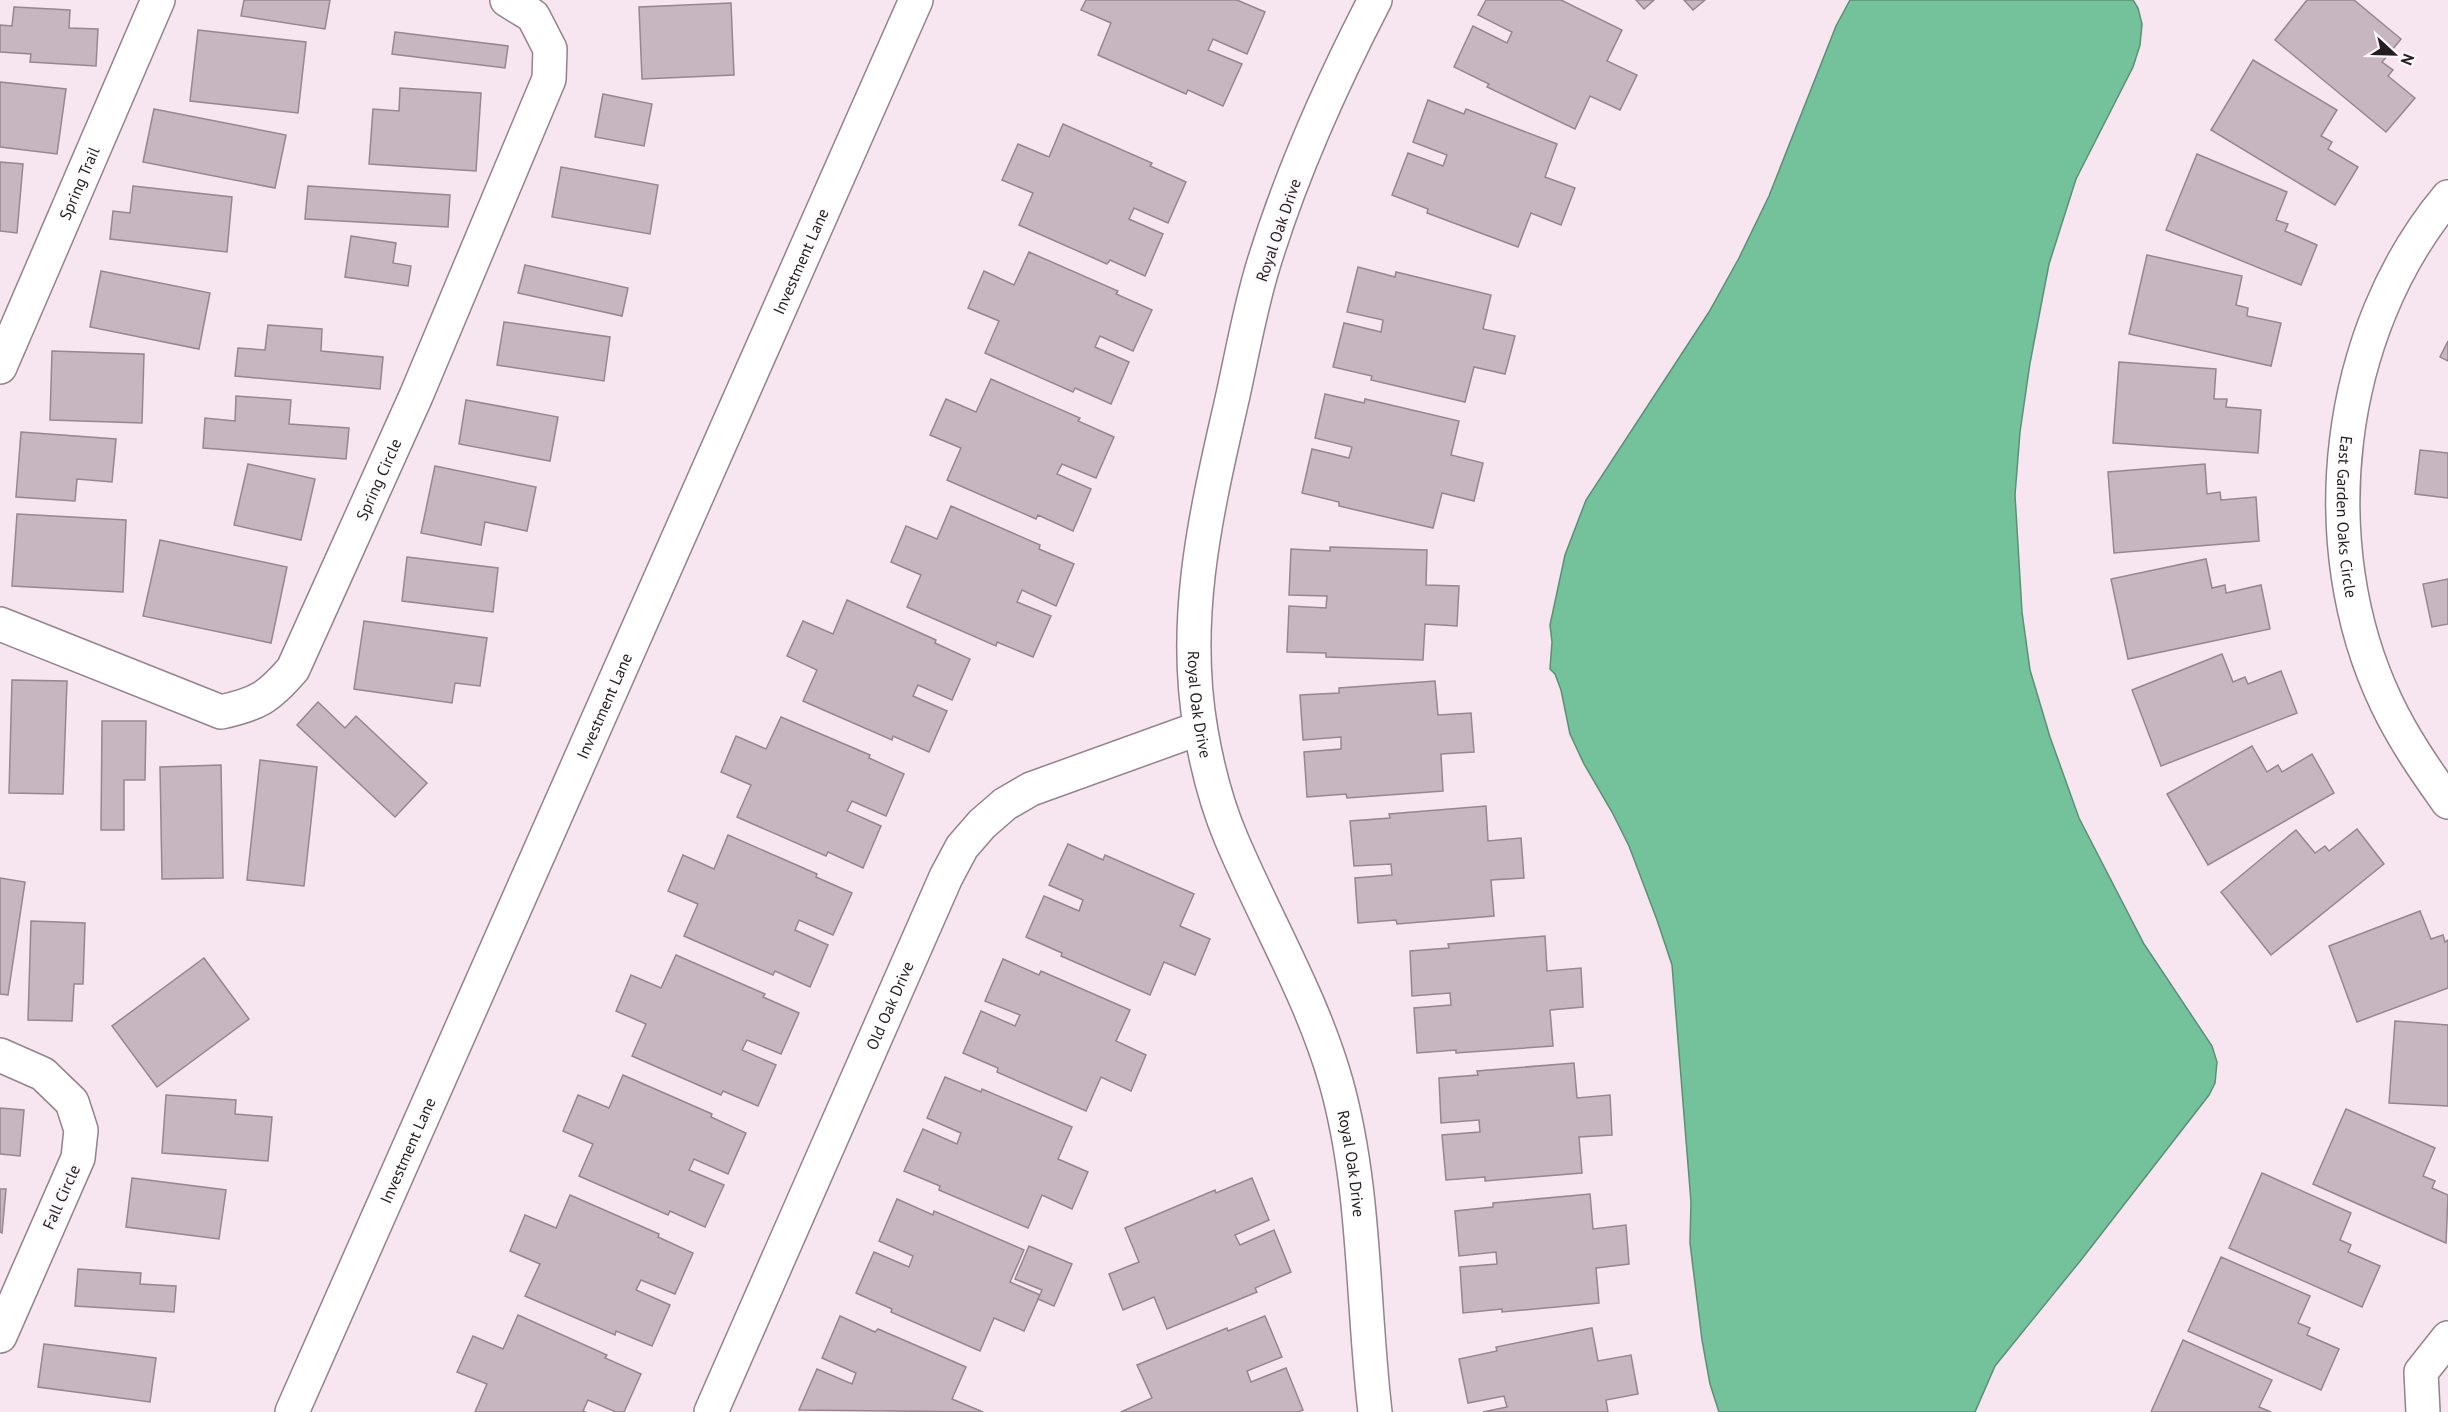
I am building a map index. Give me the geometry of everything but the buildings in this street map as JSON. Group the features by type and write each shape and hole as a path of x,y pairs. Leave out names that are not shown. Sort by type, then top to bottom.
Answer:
{"street":[{"name":"Spring Trail","path":"0,367 158,0"},
{"name":"Spring Circle","path":"0,624 221,712 249,706 274,691 293,669 416,396 549,80 550,49 532,16 507,0"},
{"name":"Investment Lane","path":"292,1412 916,0"},
{"name":"Royal Oak Drive","path":"1375,0 1338,75 1285,202 1262,268 1207,508 1196,581 1193,654 1200,728 1229,834 1309,1006 1335,1080 1349,1137 1358,1196 1375,1412"},
{"name":"East Garden Oaks Circle","path":"2448,196 2401,267 2369,337 2352,403 2343,470 2343,538 2354,605 2373,670 2386,701 2414,754 2448,802"},
{"name":"Old Oak Drive","path":"711,1412 946,876 962,847 981,824 1005,804 1031,789 1200,728"},
{"name":"Fall Circle","path":"0,1055 43,1074 72,1102 81,1130 78,1158 0,1336"},
{"path":"2423,1412 2421,1372 2448,1338"}],"shaded area":[{"path":"1850,0 2133,0 2138,8 2142,24 2140,45 2133,67 2076,179 2049,264 2030,363 2020,432 2015,495 2022,612 2030,670 2050,737 2079,818 2144,944 2212,1046 2217,1062 2215,1083 2209,1095 2081,1260 1995,1366 1975,1412 1719,1412 1710,1384 1702,1340 1690,1243 1691,1202 1672,965 1629,846 1570,734 1561,690 1555,674 1550,669 1552,642 1550,625 1565,555 1586,500 1709,312 1739,258 1769,196 1836,26"}]}
